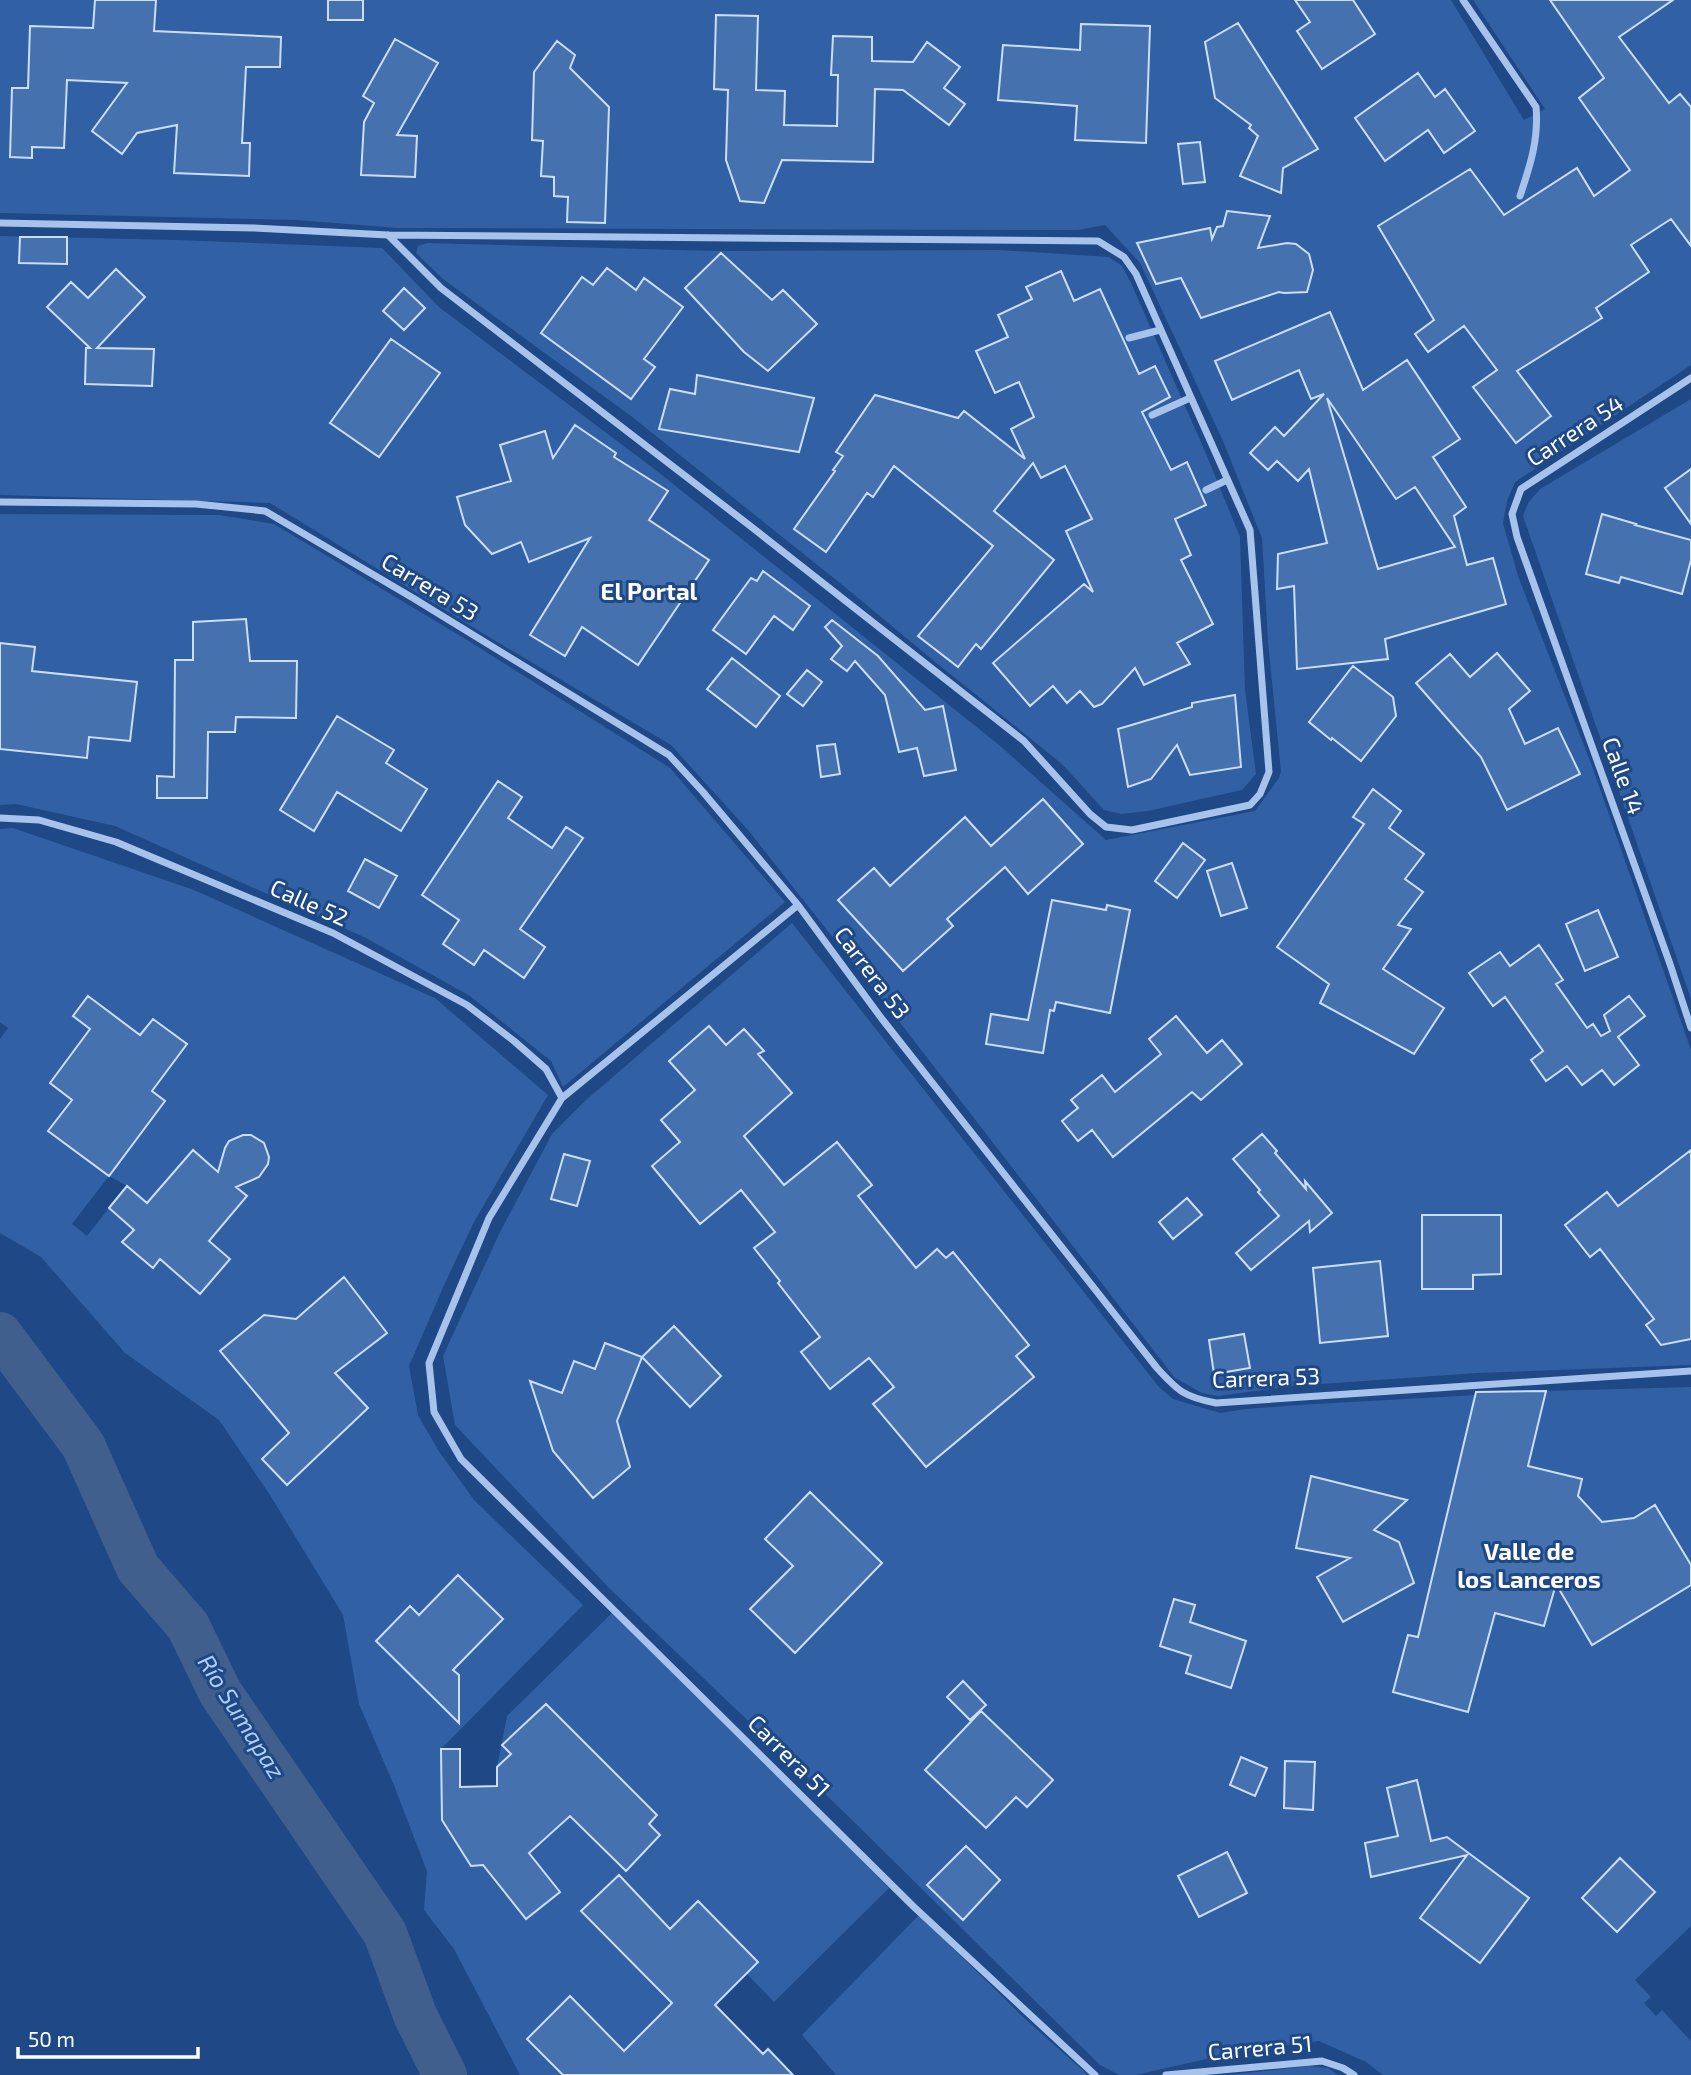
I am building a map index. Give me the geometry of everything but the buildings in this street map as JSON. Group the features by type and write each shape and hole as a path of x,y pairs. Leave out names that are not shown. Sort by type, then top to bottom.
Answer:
{"street":[{"path":"1463,0 1536,107 1538,126 1534,156 1520,196"},
{"path":"0,223 254,228 387,235 1098,241 1124,257 1136,274 1250,530 1269,772 1260,794 1250,805 1132,830 1106,827 1090,814 1024,741 442,288 387,235"},
{"path":"1129,338 1160,330"},
{"name":"Carrera 54","path":"1517,537 1512,514 1521,489 1691,378"},
{"path":"1152,415 1191,398"},
{"path":"1206,490 1227,480"},
{"name":"Carrera 53","path":"0,502 196,505 265,511 414,598 668,755 703,792 798,905 882,1019 1157,1368 1174,1387 1194,1399 1216,1403 1691,1371"},
{"name":"Calle 14","path":"1517,537 1691,1028"},
{"name":"Calle 52","path":"0,818 39,820 116,842 333,933 467,1004 546,1069 562,1098"},
{"name":"Carrera 51","path":"798,905 562,1098 489,1218 429,1363 434,1412 461,1459 914,1907 1095,2075"},
{"name":"Carrera 51","path":"1166,2075 1322,2061 1354,2075"}],"shaded area":[{"path":"0,0 1451,0 1524,120 1545,109 1473,0 1691,0 1691,365 1515,482 1507,501 1503,523 1518,576 1592,766 1691,1050 1691,1365 1477,1373 1293,1386 1218,1396 1202,1393 1175,1378 748,830 671,745 270,503 0,495 0,236 382,248 439,307 657,471 999,745 1106,840 1255,811 1279,778 1281,771 1268,642 1262,538 1223,441 1140,263 1105,225 1078,230 397,228 297,220 0,213"},
{"path":"427,243 716,251 999,250 1109,257 1122,266 1131,283 1240,537 1245,690 1256,774 1242,790 1148,811 1121,814 1104,810 1062,764 840,583 631,416 443,279 416,253 418,246"},
{"path":"1691,399 1691,999 1523,516 1528,503 1540,489"},
{"path":"0,514 219,515 274,524 467,640 670,768 785,902 563,1087 551,1061 470,996 366,938 115,826 16,804 0,805"},
{"path":"13,828 194,890 435,998 548,1095 474,1222 409,1366 418,1415 438,1450 474,1500 583,1605 441,1749 442,1820 471,1866 522,1860 616,1775 546,1704 503,1745 511,1754 497,1767 507,1716 615,1610 889,1888 774,2002 746,1973 758,1961 698,1902 635,1965 672,2003 624,2051 570,1996 527,2038 567,2075 520,2075 454,1949 424,1910 427,1871 359,1704 343,1615 270,1495 219,1420 125,1353 41,1257 0,1233 0,1039 8,1028 0,1022 0,829","holes":["88,997 140,1035 153,1019 187,1044 152,1091 165,1101 109,1176 48,1132 72,1100 50,1083 90,1029","193,1151 247,1197 209,1241 230,1259 200,1294 160,1259 153,1267 123,1242 134,1230 109,1208 87,1236 72,1224 109,1176 127,1186 147,1203","619,1875 661,1919 623,1955 581,1912"]},
{"path":"792,923 1159,1387 1173,1399 1220,1413 1298,1405 1546,1391 1691,1387 1691,1926 1635,1980 1651,1997 1644,2003 1656,2016 1662,2010 1691,2041 1691,2075 1383,2075 1366,2062 1319,2041 1241,2051 1136,2075 1119,2075 1100,2065 849,1817 609,1588 455,1425 443,1356 500,1232 552,1134 586,1100"},
{"path":"919,1915 1023,2017 1088,2075 836,2075 802,2035"},
{"path":"1310,2066 1328,2068 1338,2075 1228,2075"}],"waterway":[{"name":"Río Sumapaz","path":"0,1334 83,1445 138,1568 188,1626 220,1692 385,1933 415,2015 445,2075"}],"district":[{"name":"El Portal","path":"649,592"},
{"name":"Valle de los Lanceros","path":"1529,1566"}]}
